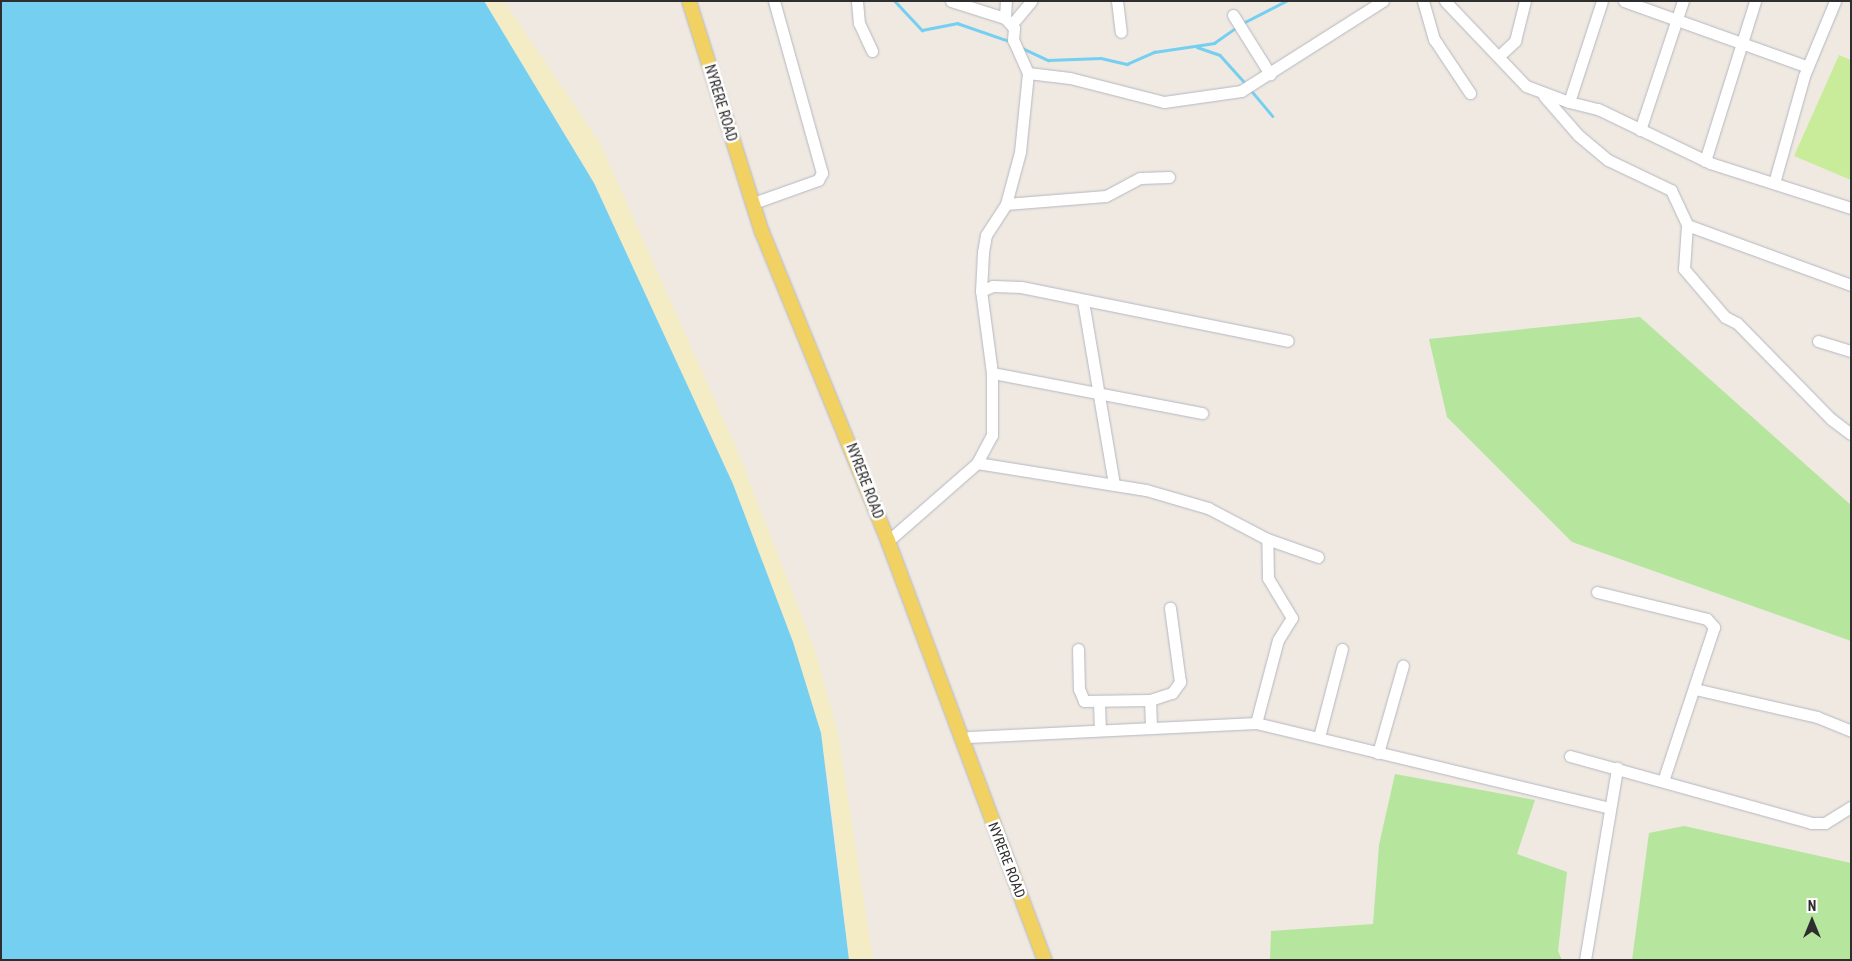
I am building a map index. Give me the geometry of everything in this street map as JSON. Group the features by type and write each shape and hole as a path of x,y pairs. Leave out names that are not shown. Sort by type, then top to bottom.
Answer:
{"main road":[{"name":"NYRERE ROAD","path":"689,1 762,232 891,538 1045,960"},
{"name":"NYRERE ROAD","path":"698,1 759,201 969,738 1052,960"}],"street":[{"path":"759,201 818,180 822,173 774,1"},
{"path":"857,1 859,23 872,51"},
{"path":"952,1 1008,21"},
{"path":"891,538 977,463 992,435 992,373 981,291 986,235 1006,204 1020,152 1028,73 1008,21 1006,1"},
{"path":"1008,21 1031,1"},
{"path":"1117,1 1121,32"},
{"path":"1028,73 1070,78 1164,102 1250,86 1383,1"},
{"path":"1423,1 1434,39 1470,93"},
{"path":"1445,1 1500,55 1526,86 1544,96 1598,109 1705,161 1851,208"},
{"path":"1500,55 1515,41 1525,1"},
{"path":"1568,102 1602,1"},
{"path":"1624,1 1742,42 1808,68"},
{"path":"1640,130 1684,1"},
{"path":"1705,161 1755,1"},
{"path":"1774,183 1808,68 1835,1"},
{"path":"1238,22 1270,74"},
{"path":"1544,96 1578,135 1608,160 1671,190 1687,224 1684,269 1726,318 1737,323 1831,419 1851,434"},
{"path":"1006,204 1106,196 1140,178 1169,177"},
{"path":"1687,224 1851,285"},
{"path":"981,291 993,286 1022,287 1083,301 1288,341"},
{"path":"1083,301 1114,484"},
{"path":"1818,341 1851,352"},
{"path":"992,373 1202,413"},
{"path":"977,463 1114,484 1208,508 1266,539 1318,557"},
{"path":"1256,723 1278,640 1292,618 1268,578 1266,539"},
{"path":"1597,592 1707,618 1714,628 1663,780"},
{"path":"1078,649 1080,698 1099,703 1150,700 1172,693 1180,682 1170,608"},
{"path":"1319,737 1342,649"},
{"path":"1378,754 1403,665"},
{"path":"1695,689 1817,716 1851,731"},
{"path":"1150,700 1151,728"},
{"path":"1099,703 1100,729"},
{"path":"969,738 1100,729 1256,723 1319,737 1378,754 1609,808"},
{"path":"1570,756 1663,780 1811,823 1825,822 1851,807"},
{"path":"1585,960 1617,768"}],"green space":[{"path":"1839,55 1851,60 1851,180 1794,156"},
{"path":"1640,317 1851,505 1851,641 1572,542 1447,417 1429,339"},
{"path":"1395,774 1535,800 1517,854 1567,872 1558,951 1562,960 1270,960 1271,931 1373,924 1379,845"},
{"path":"1684,826 1851,863 1851,960 1632,960 1649,833"}],"sand":[{"path":"484,1 504,1 600,143 738,452 815,650 838,733 873,960 849,960 830,788 793,642 733,484 594,183"}],"water":[{"path":"1,1 484,1 594,183 733,484 793,642 821,733 849,960 1,960"}],"waterway":[{"path":"895,1 922,30 957,23 1009,41"},
{"path":"1241,24 1286,1"},
{"path":"1022,48 1048,60 1101,58 1127,64 1154,52 1214,43 1237,27"},
{"path":"1197,47 1220,55 1246,84"},
{"path":"1250,89 1273,116"}]}
